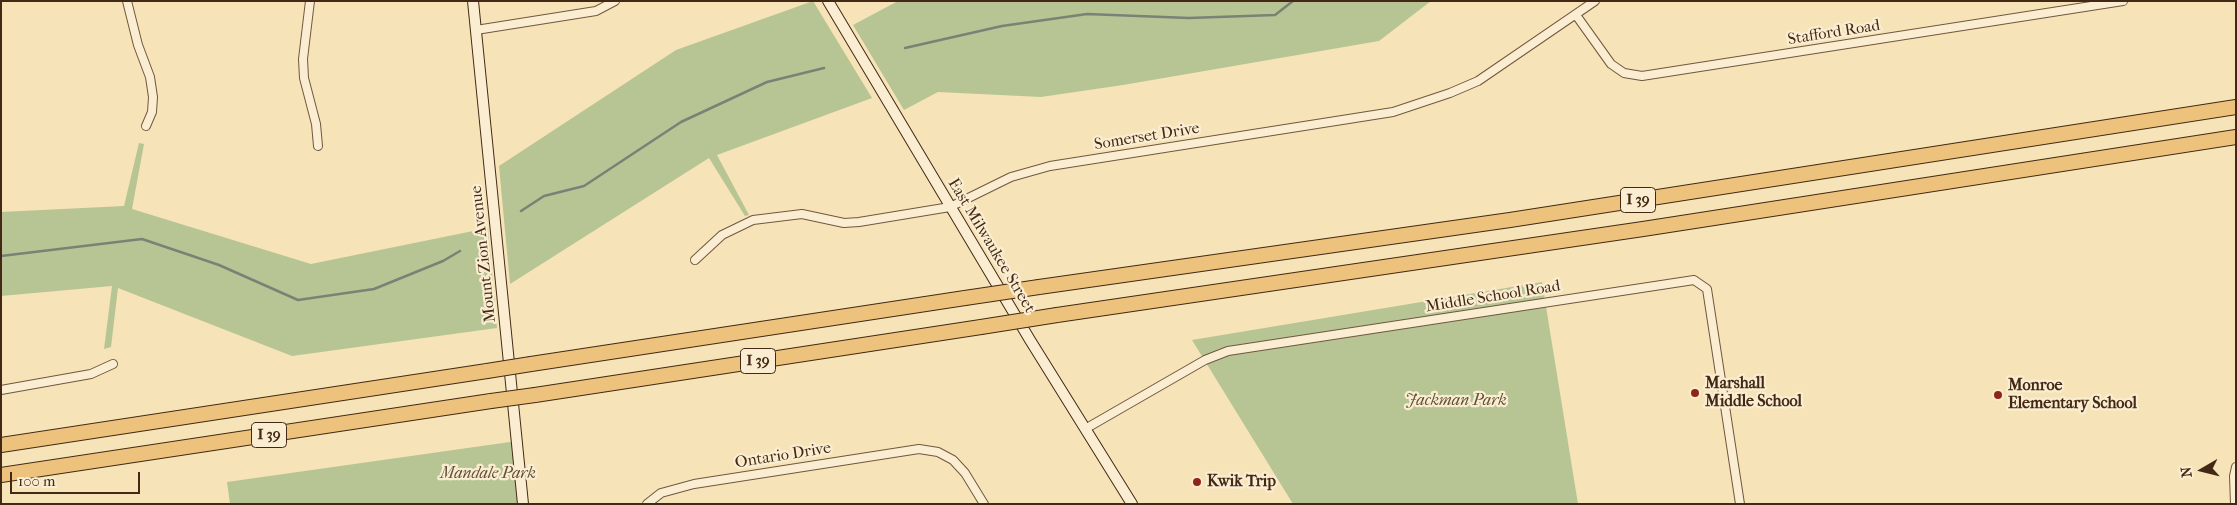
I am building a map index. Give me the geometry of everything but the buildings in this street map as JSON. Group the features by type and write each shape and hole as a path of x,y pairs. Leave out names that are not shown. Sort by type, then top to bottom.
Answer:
{"highway":[{"name":"I 39","path":"1,445 965,298 1510,220 2236,107"},
{"name":"I 39","path":"1,475 1057,315 1643,229 2236,137"}],"main road":[{"name":"Mount Zion Avenue","path":"473,1 523,504"},
{"name":"East Milwaukee Street","path":"828,1 950,207 1132,504"}],"street":[{"path":"127,1 138,45 150,77 153,96 152,112 146,126"},
{"path":"310,1 303,59 304,78 316,124 318,146"},
{"path":"476,30 596,11 615,1"},
{"name":"Somerset Drive","path":"694,260 722,235 753,220 802,214 850,223 950,207 1011,177 1028,171 1375,116 1416,105 1478,81 1595,1"},
{"name":"Stafford Road","path":"1576,15 1611,64 1624,73 1642,76 2123,1"},
{"name":"Middle School Road","path":"1085,429 1205,360 1228,351 1694,280 1707,289 1740,504"},
{"path":"1,390 90,374 113,364"},
{"name":"Ontario Drive","path":"647,504 661,493 694,484 899,451 929,450 953,460 965,473 984,504"},
{"path":"2235,504 2234,476 2236,467"}],"green space":[{"path":"813,1 872,98 717,155 749,215 745,216 709,158 510,284 499,166 676,50"},
{"path":"898,1 1431,1 1379,41 1123,85 1041,97 938,92 904,110 853,25"},
{"path":"139,143 144,144 132,209 311,264 488,228 497,328 292,356 118,288 111,347 104,349 112,286 1,296 1,212 124,206"},
{"name":"Jackman Park","path":"1542,282 1578,504 1293,504 1192,340"},
{"name":"Mandale Park","path":"517,441 523,504 230,504 227,482"}],"waterway":[{"path":"905,48 1002,26 1087,14 1189,18 1275,15 1293,1"},
{"path":"521,211 544,196 584,186 681,122 767,82 824,68"},
{"path":"1,256 142,239 219,265 298,300 374,289 443,261 460,251"}],"place":[{"name":"Marshall Middle School","path":"1695,393"},
{"name":"Monroe Elementary School","path":"1998,395"},
{"name":"Kwik Trip","path":"1197,482"}]}
